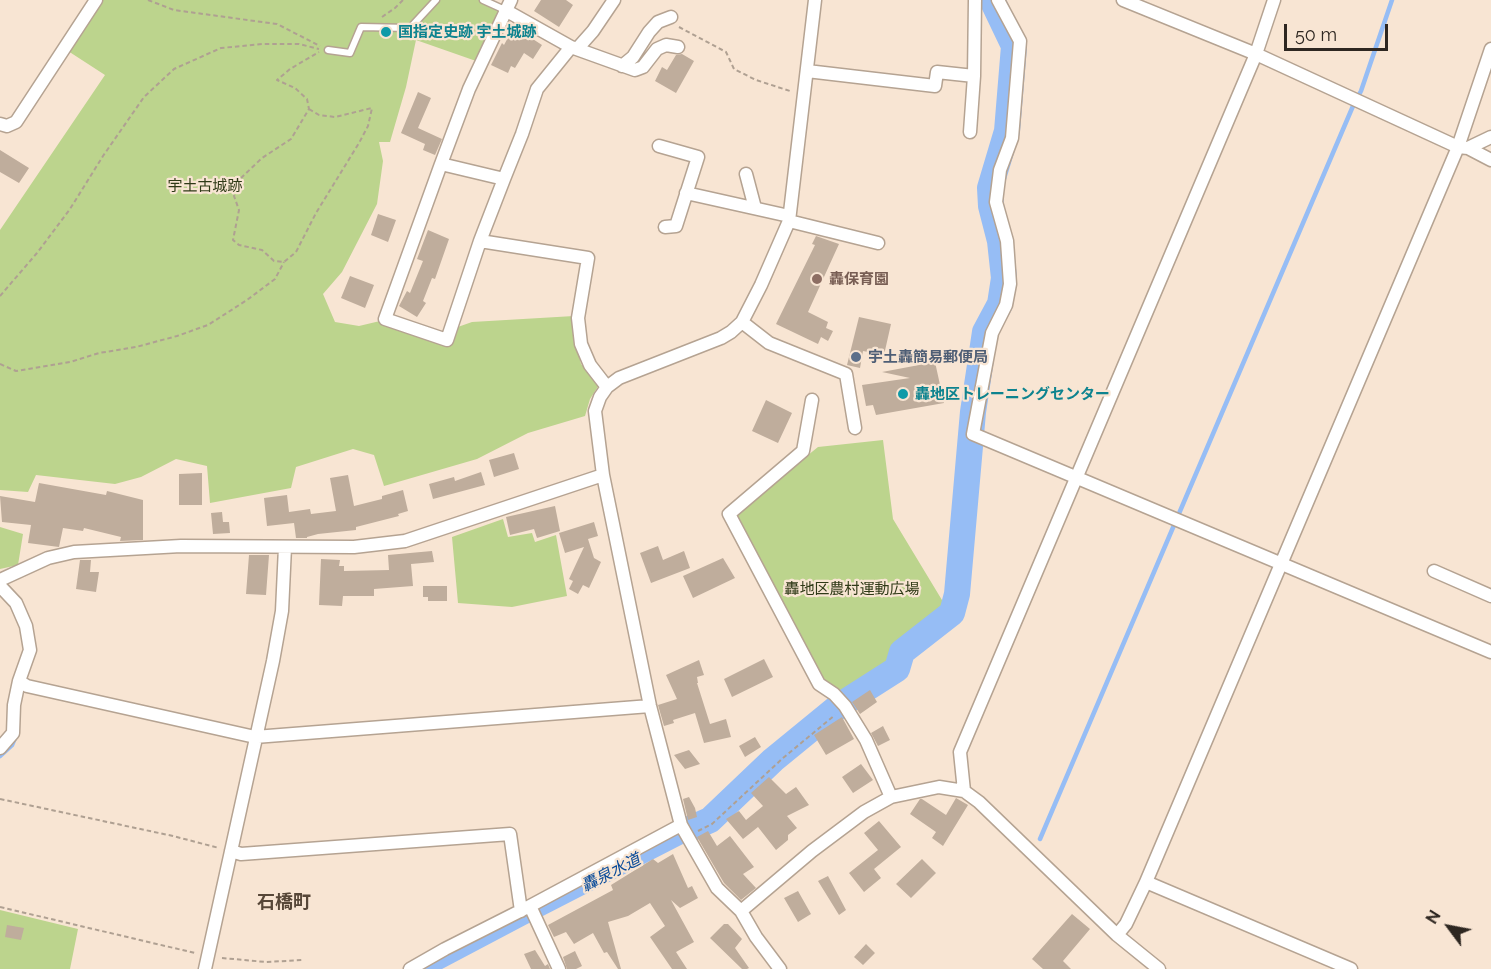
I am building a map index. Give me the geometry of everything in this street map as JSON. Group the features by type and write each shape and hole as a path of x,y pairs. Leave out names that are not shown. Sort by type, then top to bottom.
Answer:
{"street":[{"path":"0,124 7,126 16,122 96,0"},
{"path":"614,0 593,31 574,48 537,89 480,241 447,340 385,319 469,89 508,5 574,48 635,70 643,67 657,49 666,45 678,47"},
{"path":"780,969 741,912 717,888 684,830 650,706 603,476 595,411 607,387 619,378 721,338 742,322 761,285 789,218 815,0"},
{"path":"970,132 974,76 975,0"},
{"path":"998,0 1020,41 1012,138 1000,170 996,202 1008,241 1010,284 1006,305 992,333 973,434 1491,652"},
{"path":"1123,0 1256,54 1491,160"},
{"path":"964,791 960,752 1256,54 1274,0"},
{"path":"622,66 633,57 658,22 671,17"},
{"path":"1117,935 1126,924 1146,882 1280,562 1463,147 1491,49"},
{"path":"807,71 935,86 937,72 974,76"},
{"path":"1463,147 1491,137"},
{"path":"659,146 698,157 676,226 665,227"},
{"path":"441,164 504,179"},
{"path":"746,174 755,208"},
{"path":"686,193 755,208 878,243"},
{"path":"480,241 588,258 578,318 581,344 590,365 607,387"},
{"path":"742,322 769,343 846,374 855,428"},
{"path":"812,400 803,451 729,514 819,684 834,694 845,706 867,740 891,797"},
{"path":"0,580 48,558 74,552 181,546 354,547 405,541 603,476"},
{"path":"205,969 273,661 282,611 285,547"},
{"path":"1434,571 1491,596"},
{"path":"0,586 16,603 26,626 30,650 19,681 14,705 13,734 0,748"},
{"path":"19,681 27,686 255,737 650,706"},
{"path":"741,912 864,812 891,797 939,787 964,791 979,802 1117,935 1159,969"},
{"path":"410,969 445,949 684,830"},
{"path":"231,851 242,854 510,834 525,909 559,969"},
{"path":"1146,882 1351,969"}],"lane":[{"path":"328,50 350,53 361,27 410,28 436,0"},
{"path":"483,0 508,5"}],"path":[{"path":"148,0 174,10 277,24 328,50"},
{"path":"380,18 403,0"},
{"path":"658,22 682,28 726,52 734,69 756,80 805,94"},
{"path":"0,296 37,253 70,208 144,97 174,69 221,48 262,44 299,44 328,50"},
{"path":"284,262 274,261 262,250 239,245 233,240 239,210 234,196 240,179 262,158 291,139 309,109 307,99 295,88 277,80 308,57 328,50"},
{"path":"0,364 16,371 70,362 99,353 136,347 177,336 208,325 275,279 284,262 296,252 316,213 359,143 368,126 372,108 335,117 319,115 309,109"},
{"path":"684,830 712,824 783,758 845,706"},
{"path":"0,799 173,836 231,851"},
{"path":"0,907 208,956 266,962 303,960"}],"green space":[{"name":"宇土古城跡","path":"101,0 490,0 502,7 476,61 416,40 406,87 390,142 379,142 383,161 377,204 342,272 323,294 335,322 359,326 380,321 448,345 455,328 472,322 574,316 575,341 581,364 599,385 590,399 585,416 528,433 477,459 384,486 374,455 353,449 296,467 291,488 210,503 207,466 176,459 141,477 115,484 36,475 28,492 0,490 0,230 105,75 68,51"},
{"name":"轟地区農村運動広場","path":"883,440 893,519 948,610 891,655 895,665 843,699 822,683 734,515 818,447"},
{"path":"503,519 508,537 532,533 535,542 556,535 567,596 512,607 458,603 452,537"},
{"path":"0,527 23,534 18,565 0,569"},
{"path":"0,910 78,929 70,969 0,969"}],"building":[{"path":"541,0 566,0 573,5 559,27 534,11"},
{"path":"511,32 519,36 522,32 542,45 533,59 524,53 515,68 511,66 508,73 491,65 502,43 504,45"},
{"path":"682,54 694,61 676,93 655,81 662,67 667,70 676,55"},
{"path":"418,92 431,98 418,128 442,139 435,155 423,150 425,144 401,133"},
{"path":"0,150 29,168 19,183 0,172"},
{"path":"378,214 396,220 388,242 371,235"},
{"path":"428,230 449,239 435,279 432,278 423,301 426,303 417,317 399,306 407,291 410,293 423,261 417,259"},
{"path":"816,236 839,244 808,312 828,322 826,328 833,331 828,341 821,337 818,344 776,324 815,245 812,244"},
{"path":"350,276 374,285 365,308 341,298"},
{"path":"859,317 891,324 884,355 863,351 860,368 847,365"},
{"name":"轟地区トレーニングセンター","path":"935,362 944,403 876,415 873,405 866,406 862,385 910,378 882,372"},
{"path":"766,400 792,413 778,443 752,431"},
{"path":"514,453 519,469 494,477 489,460"},
{"path":"481,472 485,485 433,499 429,484 454,477 455,481"},
{"path":"202,473 202,505 179,505 179,474"},
{"path":"348,475 354,506 382,499 382,496 403,490 408,511 398,514 399,516 356,527 356,530 318,534 307,538 296,538 294,523 267,526 264,498 287,495 289,512 310,509 311,514 336,511 330,478"},
{"path":"39,483 106,495 107,491 143,500 143,540 120,541 121,537 84,528 83,531 63,528 59,547 28,543 31,525 2,522 0,496 35,502"},
{"path":"555,506 560,531 537,538 534,529 510,535 506,517"},
{"path":"222,512 223,522 229,522 230,533 213,534 211,513"},
{"path":"594,522 598,536 588,539 594,558 601,562 589,588 583,585 578,594 569,589 573,581 569,579 584,547 565,553 559,533"},
{"path":"658,546 663,560 684,551 690,568 651,583 640,553"},
{"path":"432,551 434,562 411,564 413,586 374,589 374,596 343,596 342,606 319,605 321,559 340,560 339,566 344,566 344,571 389,570 388,555"},
{"path":"249,555 269,555 266,595 246,594"},
{"path":"723,558 735,578 693,598 683,576"},
{"path":"80,560 91,560 90,572 99,572 96,592 76,589"},
{"path":"423,586 447,586 447,601 428,601 428,597 423,597"},
{"path":"764,659 773,677 732,697 724,679"},
{"path":"699,660 704,675 697,677 697,683 710,724 726,719 731,737 704,743 695,713 673,720 674,723 664,726 658,705 677,699 666,675"},
{"path":"870,690 877,702 860,714 852,702"},
{"path":"842,717 854,739 826,755 814,735"},
{"path":"883,726 890,740 878,746 871,733"},
{"path":"755,737 761,747 745,757 739,746"},
{"path":"689,750 700,764 685,769 674,755"},
{"path":"861,764 873,780 853,793 842,777"},
{"path":"769,777 786,794 796,787 809,805 787,816 797,828 776,850 758,827 743,839 726,819 739,811 746,820 763,806 751,793"},
{"path":"689,797 697,817 688,820 683,799"},
{"path":"956,798 968,805 943,846 932,838 936,832 910,814 922,799 946,815"},
{"path":"879,821 901,847 874,869 881,878 864,892 849,873 878,850 864,833"},
{"path":"708,831 717,846 730,836 754,867 743,874 756,888 741,900 724,883 697,837"},
{"path":"673,854 688,888 692,886 698,898 680,908 671,900 694,942 676,952 687,969 672,969 650,937 665,926 650,903 628,916 608,922 621,969 618,969 607,952 604,953 593,933 574,944 566,932 554,937 548,925 613,890 611,885 653,859 658,863"},
{"path":"922,859 936,873 911,898 896,884"},
{"path":"828,876 846,910 839,915 818,881"},
{"path":"798,891 811,914 798,922 784,898"},
{"path":"1072,914 1090,929 1063,961 1071,969 1043,969 1032,959"},
{"path":"724,924 728,924 742,939 735,948 749,968 742,969 710,938"},
{"path":"7,925 24,928 21,940 5,937"},
{"path":"866,944 875,953 863,965 854,957"},
{"path":"535,950 545,966 548,964 550,969 531,969 524,954"},
{"path":"575,951 582,966 567,969 563,957"}],"waterway":[{"path":"692,828 710,820 773,760 839,706 897,669 902,652 952,613 957,594 973,412 985,332 1000,304 1004,278 990,188 1007,131 1014,46 992,0"},
{"path":"1040,839 1361,91 1392,0"},
{"path":"0,756 12,745 15,738"},
{"name":"轟泉水道","path":"540,909 682,836"},
{"name":"轟泉水道","path":"426,969 528,915"}],"place":[{"name":"国指定史跡 宇土城跡","path":"386,32"},
{"name":"轟保育園","path":"817,279"},
{"name":"宇土轟簡易郵便局","path":"856,357"},
{"name":"轟地区トレーニングセンター","path":"903,394"}],"district":[{"name":"石橋町","path":"284,903"}]}
